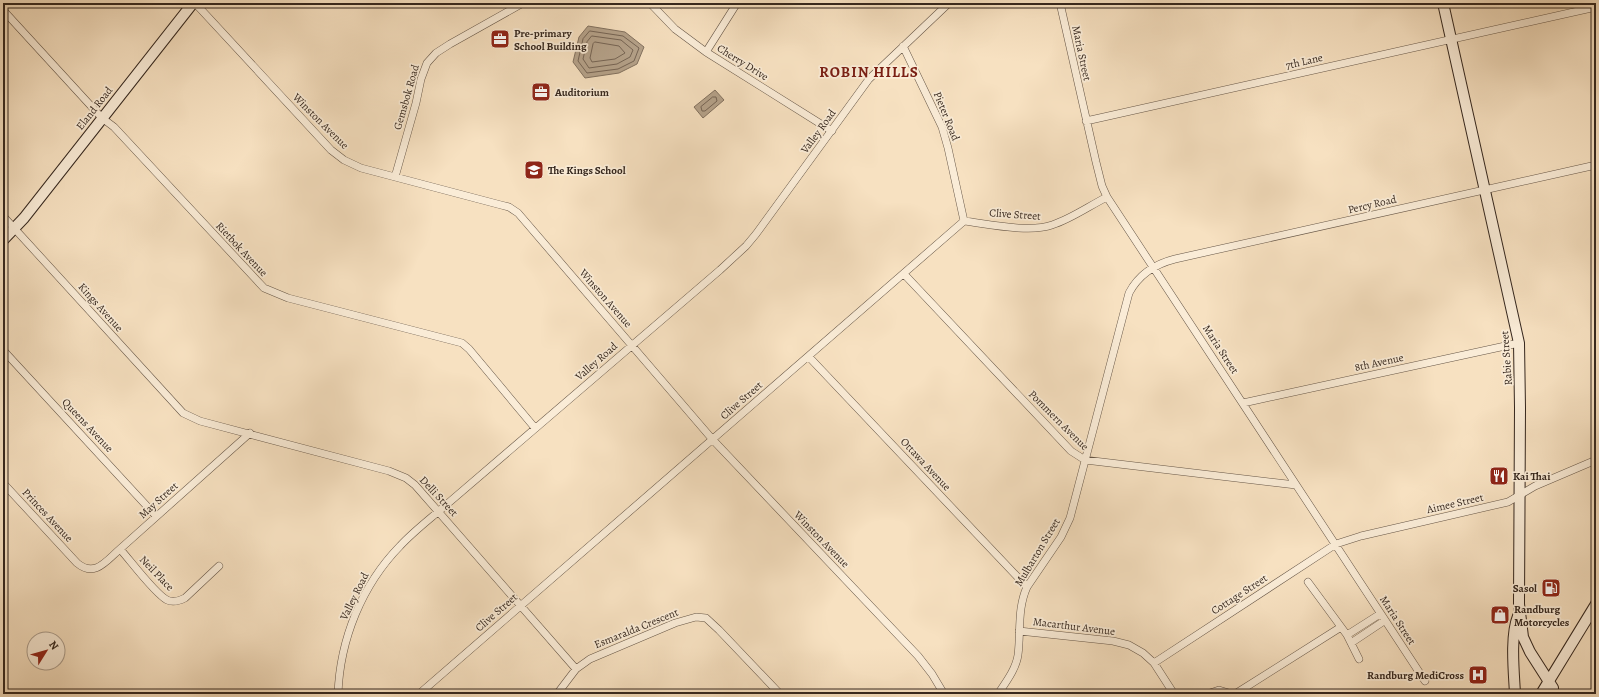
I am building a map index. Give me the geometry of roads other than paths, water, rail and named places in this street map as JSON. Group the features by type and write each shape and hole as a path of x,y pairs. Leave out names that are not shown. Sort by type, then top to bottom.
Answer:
{"street":[{"name":"Eland Road","path":"3,240 15,229 194,3"},
{"name":"Winston Avenue","path":"194,3 331,150 344,160 361,168 514,210 712,440 918,656 932,674 944,694"},
{"name":"Gemsbok Road","path":"395,177 427,63 436,53 450,44 523,3"},
{"name":"Cherry Drive","path":"650,3 675,29 706,52 832,131"},
{"path":"706,52 737,3"},
{"name":"Valley Road","path":"338,694 340,665 345,644 358,607 378,572 401,545 746,246 869,79 949,3"},
{"name":"Maria Street","path":"1060,3 1086,121 1102,186 1107,196 1336,544 1384,621 1425,680"},
{"name":"Rabie Street","path":"1443,3 1519,343 1519,612 1526,645 1550,687"},
{"name":"7th Lane","path":"1086,121 1596,7"},
{"name":"Rietbok Avenue","path":"3,10 102,118 114,127 264,288 288,298 462,343 469,349 535,428"},
{"name":"Pieter Road","path":"903,46 942,127 964,221"},
{"name":"Percy Road","path":"1153,266 1175,259 1596,165"},
{"name":"Clive Street","path":"418,694 809,357 964,221 1027,228 1045,227 1062,221 1107,196"},
{"name":"Kings Avenue","path":"3,216 183,413"},
{"name":"Mulbarton Street","path":"998,694 1016,664 1022,603 1027,587 1061,537 1068,524 1127,298 1134,284 1153,266"},
{"name":"Pommern Avenue","path":"904,274 1071,450 1085,460 1296,485"},
{"name":"8th Avenue","path":"1243,403 1519,343"},
{"name":"Queens Avenue","path":"3,350 156,516"},
{"name":"Ottawa Avenue","path":"809,357 1027,587"},
{"name":"Delli Street","path":"183,413 200,421 250,433 399,475 415,485 576,668"},
{"name":"May Street","path":"77,563 84,568 94,569 120,549 250,433"},
{"name":"Aimee Street","path":"1336,544 1361,536 1502,504 1520,496 1541,483 1596,460"},
{"name":"Princes Avenue","path":"3,483 77,563"},
{"name":"Cottage Street","path":"1154,663 1336,544"},
{"name":"Neil Place","path":"120,549 160,595 172,601 179,601 185,598 219,566"},
{"path":"1308,582 1347,635 1359,658"},
{"path":"1550,687 1596,604"},
{"path":"1515,694 1514,640 1515,624 1519,612"},
{"path":"1541,694 1550,687 1596,612"},
{"path":"1347,635 1380,614"},
{"name":"Esmaralda Crescent","path":"557,694 576,668 590,658 680,621 696,617 706,618 780,694"},
{"path":"1352,643 1384,621"},
{"path":"1235,694 1341,627"},
{"name":"Macarthur Avenue","path":"1019,631 1113,641 1129,645 1143,653 1154,663 1174,694"},
{"path":"1207,694 1219,690 1232,694"}],"water":[{"path":"588,26 625,32 644,47 637,64 619,73 585,78 573,62 579,37"},
{"path":"715,90 724,100 703,118 694,107"}],"place":[{"name":"Pre-primary School Building","path":"500,39"},
{"name":"Auditorium","path":"541,92"},
{"name":"The Kings School","path":"534,170"},
{"name":"Kai Thai","path":"1499,476"},
{"name":"Sasol","path":"1551,588"},
{"name":"Randburg Motorcycles","path":"1500,615"},
{"name":"Randburg MediCross","path":"1478,675"}],"district":[{"name":"ROBIN HILLS","path":"869,72"}]}
